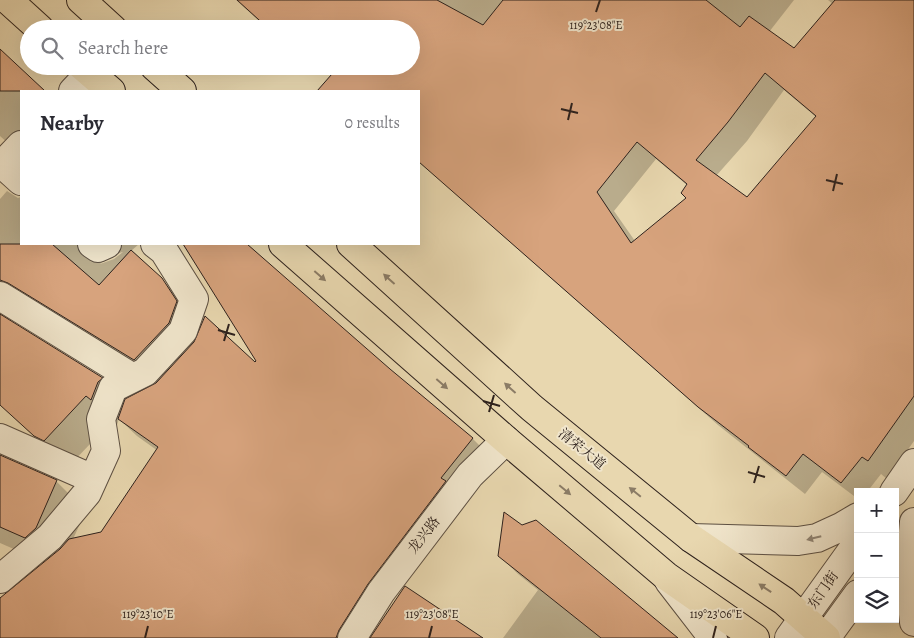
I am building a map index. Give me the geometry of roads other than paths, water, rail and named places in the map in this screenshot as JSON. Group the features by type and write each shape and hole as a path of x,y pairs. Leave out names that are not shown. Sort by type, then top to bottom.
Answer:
{"main road":[{"path":"8,0 30,20"},
{"path":"81,0 103,20"},
{"path":"164,75 181,90"},
{"path":"82,77 109,90"},
{"path":"284,245 506,440 666,576 755,638"},
{"name":"清荣大道","path":"352,245 532,408 690,538 784,600 796,628 826,638"}],"street":[{"path":"6,168 20,146"},
{"path":"94,245 98,248 105,245"},
{"path":"0,579 50,536 87,493 106,451 101,419 113,388 145,372 183,331 194,299 164,251 156,245"},
{"path":"0,296 133,378"},
{"path":"0,438 93,479"},
{"name":"龙兴路","path":"352,638 381,592 470,475 506,440"},
{"path":"897,488 914,462"},
{"path":"899,533 914,512"},
{"path":"690,538 798,541 817,538 854,519"},
{"path":"914,522 910,561 910,588 914,622"},
{"name":"东门街","path":"796,628 854,548"},
{"path":"666,576 713,638"},
{"path":"826,638 854,600"}]}
